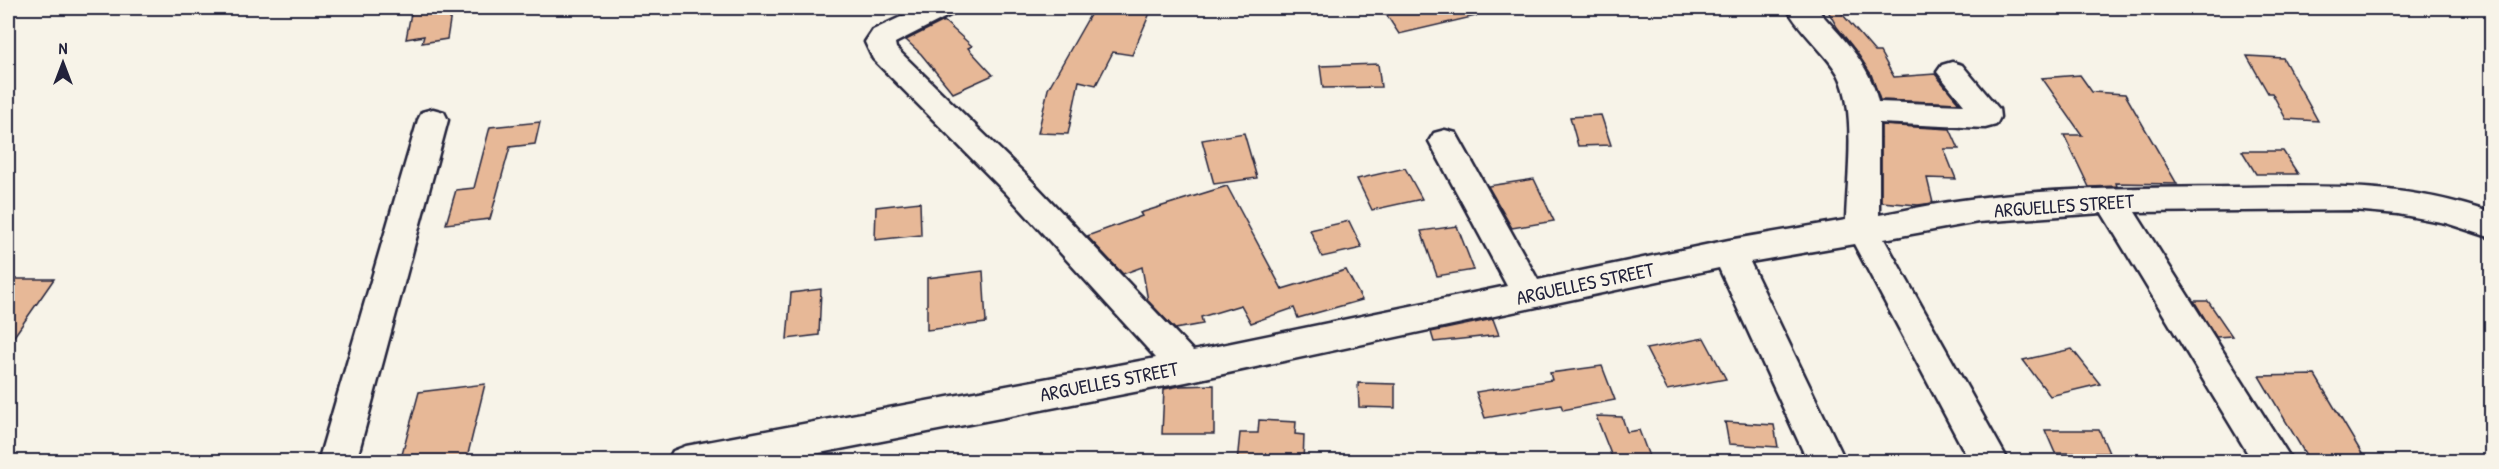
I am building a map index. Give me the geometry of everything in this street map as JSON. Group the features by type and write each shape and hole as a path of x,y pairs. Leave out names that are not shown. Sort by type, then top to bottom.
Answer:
{"street":[{"path":"942,8 883,37 880,42 883,52 1017,185 1186,367"},
{"path":"1801,8 1840,54 1853,74 1861,93 1864,112 1862,229 1990,462"},
{"path":"1864,112 1985,117 1984,110 1952,72"},
{"path":"337,462 432,120"},
{"path":"1445,141 1529,295"},
{"name":"ARGUELLES STREET","path":"686,462 1186,367 1729,253 1978,210 2111,200 2353,198 2398,202 2449,211 2492,226"},
{"path":"2111,200 2274,462"},
{"path":"1729,253 1827,462"}],"building":[{"path":"412,8 452,8 447,39 422,43 424,36 406,39"},
{"path":"1094,8 1150,13 1132,55 1113,52 1096,85 1079,81 1068,134 1038,133 1048,89"},
{"path":"1382,8 1474,8 1476,16 1399,34"},
{"path":"1837,8 1875,52 1880,52 1894,77 1935,74 1959,103 1880,100 1871,74 1837,27 1827,9"},
{"path":"944,21 972,46 968,48 993,75 953,93 921,54 906,40"},
{"path":"2247,56 2283,58 2318,121 2286,119"},
{"path":"1378,64 1381,87 1323,88 1320,66"},
{"path":"2080,75 2092,92 2125,94 2177,184 2116,183 2117,186 2089,187 2064,135 2082,135 2042,78"},
{"path":"1601,115 1611,145 1578,146 1570,117"},
{"path":"540,122 535,144 510,147 490,219 446,224 456,190 474,188 490,127"},
{"path":"1881,125 1950,129 1959,149 1944,149 1956,179 1927,178 1933,203 1918,205 1881,202"},
{"path":"1244,133 1257,178 1214,184 1202,140"},
{"path":"2242,151 2283,151 2298,174 2256,174"},
{"path":"1405,168 1422,199 1372,210 1357,179"},
{"path":"1534,179 1554,221 1512,228 1488,186"},
{"path":"1227,186 1282,289 1346,270 1362,300 1298,318 1294,308 1251,323 1241,305 1201,317 1203,324 1175,329 1148,301 1142,267 1123,274 1087,236 1142,216 1140,213"},
{"path":"920,202 921,235 875,240 876,207"},
{"path":"1349,221 1362,248 1322,257 1310,230"},
{"path":"1457,226 1474,270 1437,276 1421,231"},
{"path":"983,271 986,323 927,330 927,278"},
{"path":"8,279 54,279 8,345"},
{"path":"821,289 819,335 787,339 791,293"},
{"path":"2194,301 2208,301 2232,336 2216,337"},
{"path":"1493,319 1499,335 1434,342 1431,332"},
{"path":"1704,338 1726,379 1667,390 1646,349"},
{"path":"2072,349 2100,384 2050,396 2023,360"},
{"path":"1602,366 1615,400 1563,410 1561,405 1485,418 1476,392 1552,380 1550,373"},
{"path":"2315,375 2367,462 2310,462 2259,376"},
{"path":"1358,383 1395,384 1395,408 1359,407"},
{"path":"485,384 466,462 400,462 419,392"},
{"path":"1214,385 1214,434 1162,434 1164,389"},
{"path":"1596,416 1622,417 1627,432 1639,430 1650,459 1614,462"},
{"path":"1259,420 1296,422 1295,434 1304,435 1303,462 1237,462 1240,433 1258,433"},
{"path":"1725,422 1774,425 1778,447 1729,444"},
{"path":"2045,430 2099,430 2109,453 2055,453"}]}
